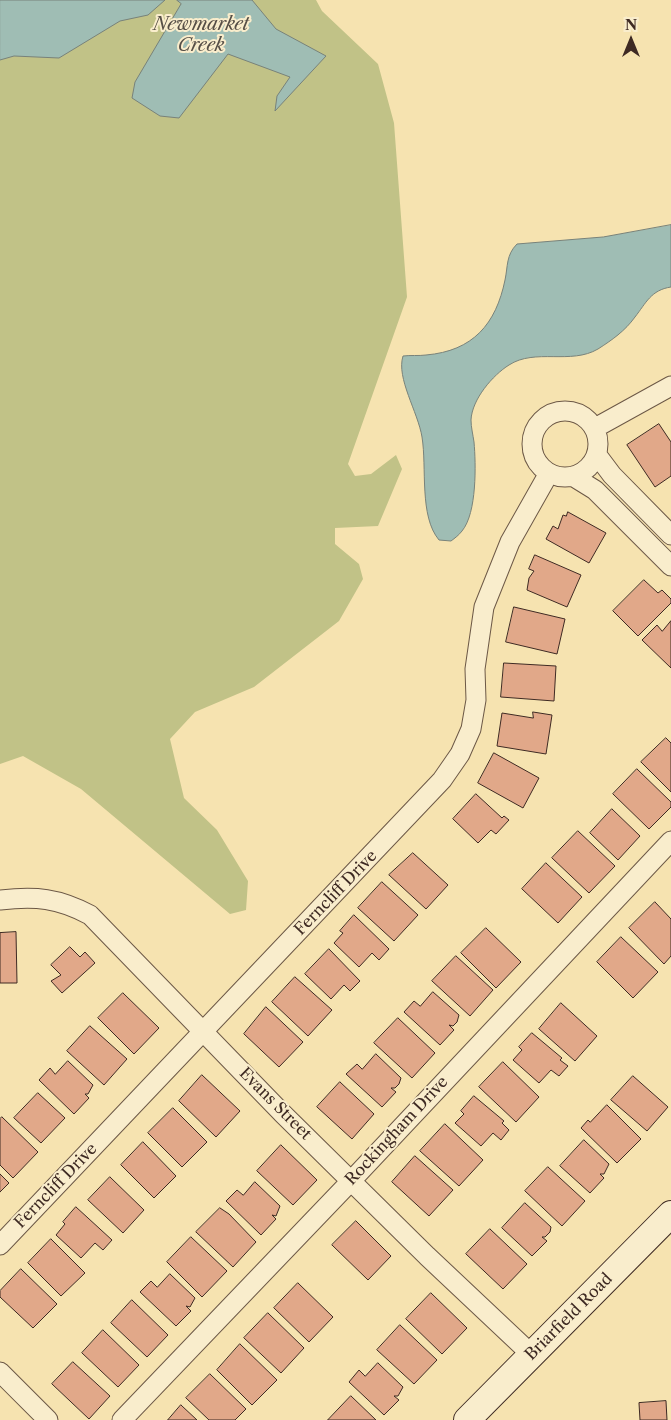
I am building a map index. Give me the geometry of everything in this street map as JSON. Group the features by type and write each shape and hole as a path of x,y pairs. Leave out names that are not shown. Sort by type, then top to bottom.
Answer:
{"main road":[{"name":"Briarfield Road","path":"467,1420 671,1214"}],"street":[{"path":"595,428 671,386"},
{"path":"556,412 578,413 588,419 595,428 599,446 597,455 584,472 574,477 557,477 549,473 534,457 533,435 542,421 556,412"},
{"path":"597,455 612,475 671,535"},
{"name":"Ferncliff Drive","path":"0,1246 442,780 460,754 471,729 474,710 475,669 484,607 510,542 549,473"},
{"path":"574,477 595,490 671,566"},
{"name":"Rockingham Drive","path":"122,1420 351,1181 671,841"},
{"name":"Evans Street","path":"0,900 39,898 66,902 90,915 351,1181 531,1354"},
{"path":"0,1372 48,1420"}],"green space":[{"path":"0,0 316,0 322,11 378,64 394,123 407,297 348,464 355,476 371,474 396,455 402,469 378,526 335,528 335,544 359,564 363,579 339,621 254,687 195,712 170,739 184,798 217,830 248,881 246,910 230,914 81,789 23,756 0,764"}],"water":[{"name":"Newmarket Creek","path":"0,0 165,0 148,15 120,21 59,58 14,56 0,60"},
{"name":"Newmarket Creek","path":"177,0 252,0 276,29 326,56 275,111 277,96 290,77 228,54 179,118 160,116 132,98 135,82 181,4"},
{"path":"671,225 671,287 654,294 623,331 598,349 587,354 519,360 503,369 484,388 475,404 471,420 475,475 470,513 467,523 457,536 451,541 439,540 433,530 426,505 422,437 402,374 403,356 423,355 457,348 480,332 495,310 501,296 509,257 517,244 603,237"}],"building":[{"path":"659,424 671,442 671,476 655,487 627,445"},
{"path":"568,512 606,533 589,563 546,539 553,526 558,529 563,515 566,516"},
{"path":"535,555 581,575 567,607 527,590 529,578 534,571 529,569"},
{"path":"644,580 658,593 662,590 671,599 671,603 638,636 613,611"},
{"path":"514,607 565,619 557,654 506,642"},
{"path":"671,621 671,668 642,640 657,625 662,631"},
{"path":"504,663 556,666 554,701 501,697"},
{"path":"533,712 552,715 546,754 497,746 502,713 533,718"},
{"path":"666,738 671,743 671,792 641,762"},
{"path":"494,753 539,778 523,808 478,783"},
{"path":"637,769 671,802 671,807 649,829 613,794"},
{"path":"476,794 502,818 504,816 509,820 496,834 491,830 478,843 453,819"},
{"path":"612,809 640,836 618,860 590,833"},
{"path":"578,831 615,866 589,893 552,858"},
{"path":"413,853 448,885 426,909 389,875"},
{"path":"546,863 582,897 558,923 522,889"},
{"path":"382,882 418,915 394,941 358,908"},
{"path":"655,902 671,919 671,956 664,964 629,928"},
{"path":"354,915 389,949 379,960 372,953 359,967 334,943 343,933 340,931"},
{"path":"486,928 521,962 496,988 461,953"},
{"path":"16,932 17,983 0,983 0,933"},
{"path":"621,937 658,972 633,998 597,962"},
{"path":"70,947 80,957 85,952 95,963 62,993 51,981 61,975 51,965"},
{"path":"329,949 360,981 350,991 344,985 331,999 305,974"},
{"path":"456,956 493,990 470,1016 432,981"},
{"path":"295,977 332,1010 308,1036 272,1002"},
{"path":"433,992 459,1015 457,1022 453,1026 449,1025 454,1030 440,1045 404,1012 414,1001 420,1006"},
{"path":"123,993 159,1028 134,1054 98,1018"},
{"path":"561,1003 597,1036 575,1061 539,1029"},
{"path":"266,1007 303,1042 279,1067 244,1034"},
{"path":"398,1018 435,1053 412,1078 374,1043"},
{"path":"90,1026 127,1059 104,1085 67,1051"},
{"path":"532,1033 562,1058 560,1060 568,1066 559,1076 551,1070 539,1083 513,1060 522,1050 519,1047"},
{"path":"376,1054 401,1078 395,1088 391,1088 396,1092 382,1107 346,1074 357,1064 362,1069"},
{"path":"68,1061 93,1085 88,1094 85,1094 89,1098 74,1114 39,1080 50,1068 55,1074"},
{"path":"503,1062 539,1097 516,1122 479,1087"},
{"path":"202,1075 240,1111 216,1137 179,1101"},
{"path":"633,1076 668,1107 647,1131 611,1100"},
{"path":"340,1082 374,1114 352,1139 317,1107"},
{"path":"38,1093 65,1118 41,1143 14,1118"},
{"path":"474,1096 504,1121 502,1123 509,1130 501,1140 493,1133 481,1146 455,1123 464,1114 461,1111"},
{"path":"607,1105 641,1139 617,1163 581,1128"},
{"path":"173,1108 207,1142 182,1167 148,1133"},
{"path":"2,1117 38,1152 13,1178 0,1165 0,1119"},
{"path":"445,1124 483,1160 459,1186 420,1151"},
{"path":"584,1140 609,1164 604,1174 600,1174 604,1178 590,1193 560,1166"},
{"path":"143,1142 176,1176 154,1198 121,1165"},
{"path":"281,1145 317,1180 293,1205 257,1171"},
{"path":"415,1156 453,1190 429,1216 392,1182"},
{"path":"548,1167 585,1201 562,1226 525,1191"},
{"path":"0,1174 9,1183 0,1192"},
{"path":"110,1177 144,1210 123,1233 88,1200"},
{"path":"255,1182 280,1206 276,1216 272,1215 276,1219 261,1235 226,1201 237,1190 243,1195"},
{"path":"525,1203 551,1227 550,1232 545,1237 542,1237 547,1241 532,1256 502,1228"},
{"path":"76,1207 112,1240 103,1250 95,1243 81,1258 56,1235 65,1224 63,1222"},
{"path":"220,1208 229,1214 256,1242 233,1267 196,1232"},
{"path":"356,1221 391,1256 368,1280 332,1245"},
{"path":"490,1229 527,1264 503,1289 466,1254"},
{"path":"191,1237 227,1271 202,1297 167,1262"},
{"path":"51,1239 85,1273 61,1296 28,1263"},
{"path":"21,1269 57,1304 33,1328 0,1297 0,1291"},
{"path":"170,1274 195,1298 190,1307 186,1306 191,1311 176,1326 140,1292 151,1281 157,1287"},
{"path":"298,1283 333,1317 309,1342 274,1308"},
{"path":"431,1293 467,1328 442,1354 406,1319"},
{"path":"132,1300 168,1335 147,1357 111,1323"},
{"path":"268,1313 304,1348 281,1373 244,1338"},
{"path":"400,1325 437,1360 414,1384 377,1350"},
{"path":"103,1330 139,1365 118,1387 82,1353"},
{"path":"240,1344 277,1380 252,1405 217,1370"},
{"path":"73,1362 110,1396 89,1419 52,1384"},
{"path":"378,1363 403,1387 398,1396 394,1396 399,1400 384,1415 349,1382 359,1370 365,1376"},
{"path":"210,1374 246,1409 235,1420 209,1420 186,1398"},
{"path":"351,1396 376,1420 328,1420"},
{"path":"666,1401 667,1420 640,1420 639,1403"},
{"path":"182,1406 197,1420 168,1420"}]}
